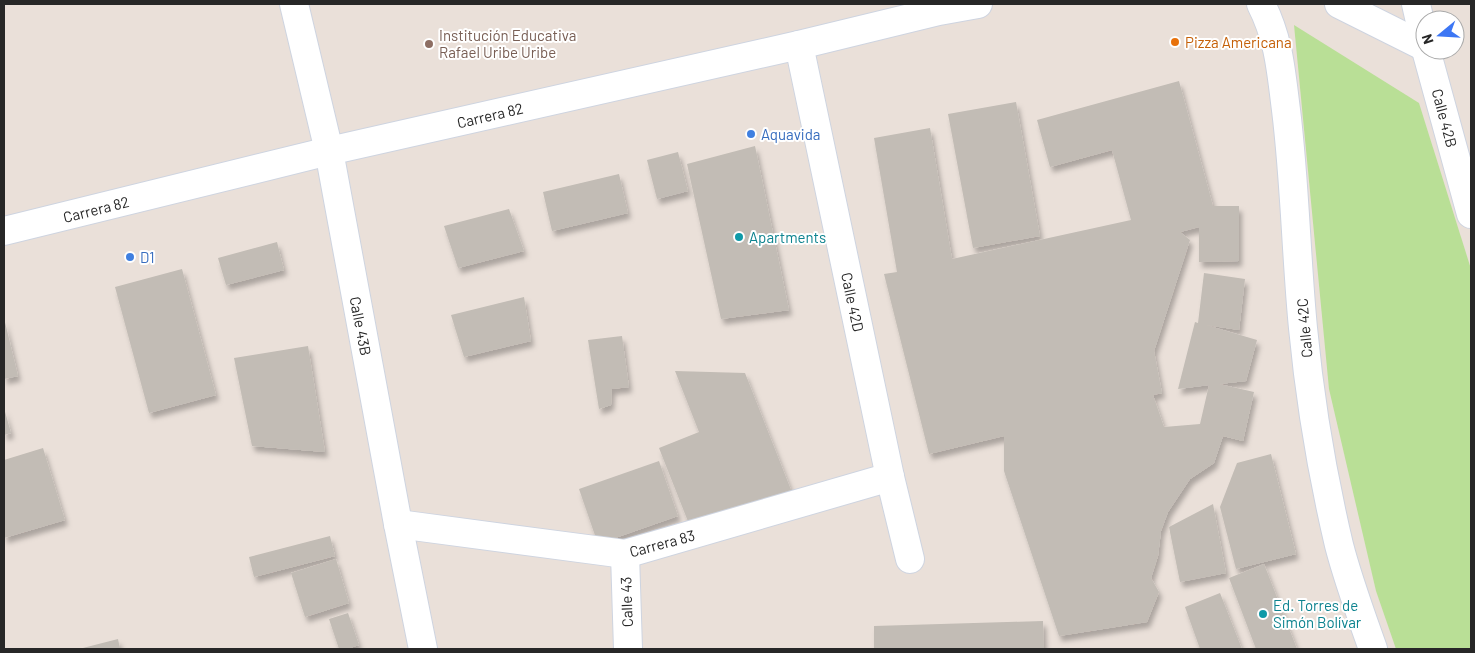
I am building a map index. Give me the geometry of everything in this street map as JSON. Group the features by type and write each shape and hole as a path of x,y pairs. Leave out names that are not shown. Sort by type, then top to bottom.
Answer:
{"street":[{"name":"Calle 43B","path":"294,4 329,152 423,649"},
{"name":"Carrera 82","path":"4,231 329,152 939,11 978,4"},
{"name":"Calle 42C","path":"1260,4 1267,17 1278,50 1291,152 1303,326 1310,395 1322,466 1340,547 1373,649"},
{"path":"1339,4 1415,42"},
{"name":"Calle 42D","path":"798,45 890,478 910,559"},
{"name":"Calle 42B","path":"1429,60 1471,214"},
{"name":"Carrera 83","path":"398,524 625,554 890,478"},
{"name":"Calle 43","path":"625,554 628,649"}],"green space":[{"path":"1294,25 1419,103 1471,269 1471,649 1396,649 1376,591 1329,389"}],"building":[{"path":"1179,81 1213,206 1239,206 1239,261 1199,262 1199,227 1180,232 1190,240 1154,351 1162,393 1153,395 1164,427 1200,424 1209,385 1178,389 1195,322 1198,323 1204,273 1245,279 1239,330 1206,325 1257,340 1246,381 1219,384 1254,392 1243,441 1223,436 1214,463 1190,479 1168,512 1161,531 1158,556 1151,578 1159,592 1147,622 1059,636 1004,471 1004,436 929,454 884,274 897,272 874,138 930,128 952,259 1131,220 1112,150 1050,167 1037,120"},
{"path":"1016,102 1040,236 973,248 948,114"},
{"name":"Apartments","path":"755,146 789,310 721,319 687,164"},
{"path":"678,152 688,191 657,199 647,160"},
{"path":"619,174 628,213 552,231 543,192"},
{"path":"509,209 524,251 458,268 444,226"},
{"path":"277,242 284,270 226,285 218,258"},
{"path":"182,269 216,395 149,413 115,287"},
{"path":"524,297 531,341 464,357 451,315"},
{"path":"4,318 18,376 4,379"},
{"path":"622,336 629,387 612,389 611,405 599,409 588,340"},
{"path":"308,346 325,452 252,446 234,358"},
{"path":"675,371 745,373 793,495 693,534 659,448 699,432"},
{"path":"4,408 11,433 4,435"},
{"path":"43,448 65,520 4,538 4,460"},
{"path":"1271,454 1296,554 1236,569 1220,507 1237,463"},
{"path":"659,461 678,516 598,544 579,489"},
{"path":"1213,504 1226,573 1180,582 1169,527"},
{"path":"330,536 335,556 254,577 249,557"},
{"path":"336,559 349,603 305,617 291,573"},
{"name":"Ed. Torres de Simón Bolívar","path":"1264,564 1297,649 1256,649 1229,578"},
{"path":"1220,593 1242,649 1200,649 1185,607"},
{"path":"348,613 359,645 347,649 339,649 329,619"},
{"path":"1043,621 1044,649 874,649 874,626"},
{"path":"118,639 120,649 79,649"}],"place":[{"name":"Pizza Americana","path":"1175,42"},
{"name":"Institución Educativa Rafael Uribe Uribe","path":"429,44"},
{"name":"Aquavida","path":"751,134"},
{"name":"Apartments","path":"739,237"},
{"name":"D1","path":"130,257"},
{"name":"Ed. Torres de Simón Bolívar","path":"1263,614"}]}
